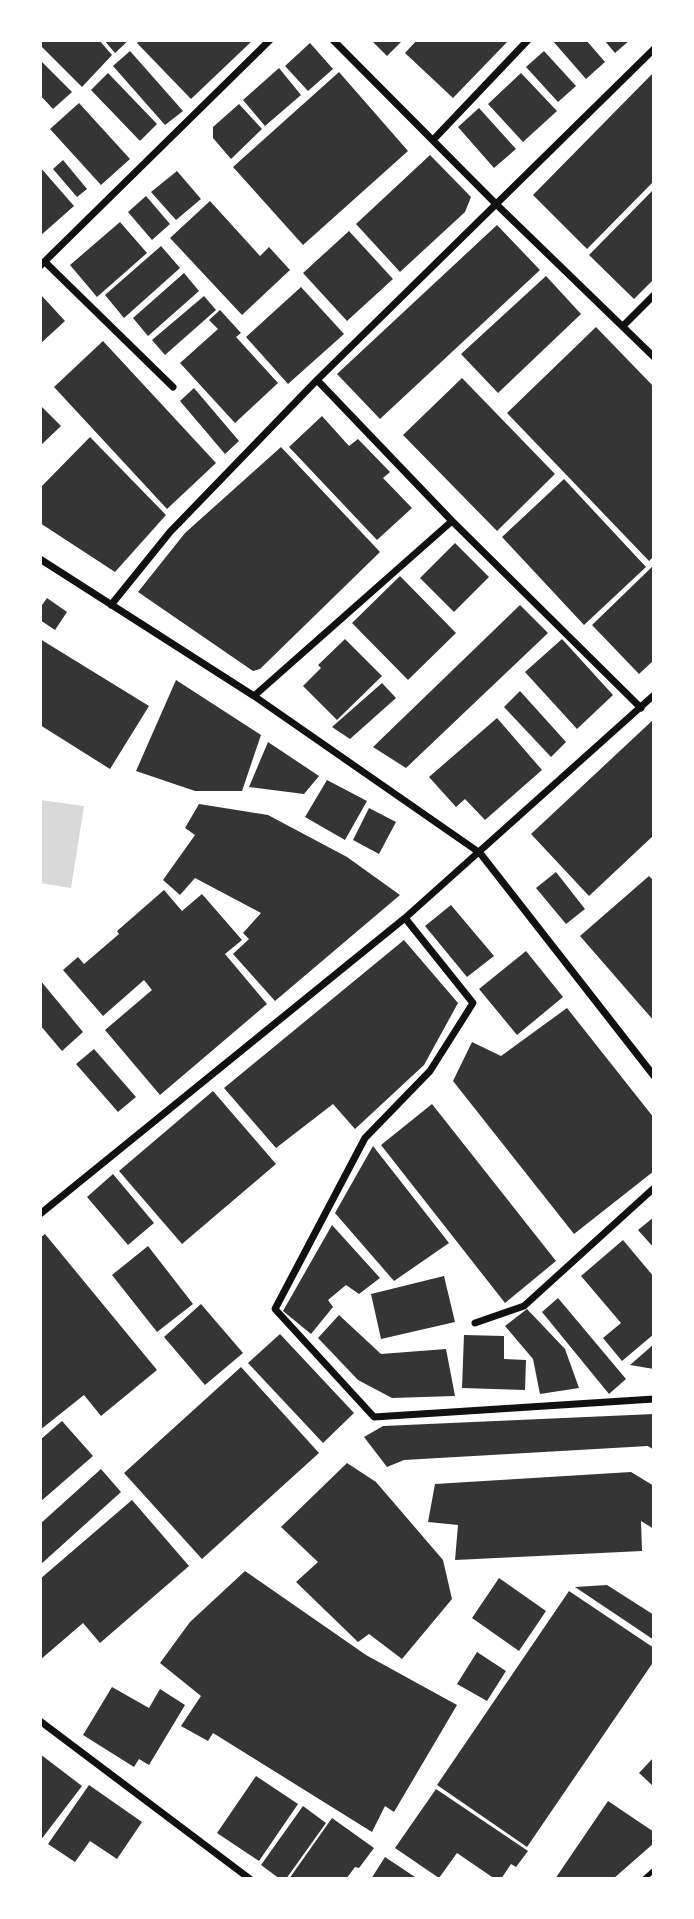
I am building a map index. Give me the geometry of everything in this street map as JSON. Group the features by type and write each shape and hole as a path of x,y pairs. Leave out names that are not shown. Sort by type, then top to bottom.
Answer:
{"street":[{"path":"173,387 43,264 270,40"},
{"path":"333,40 496,204 654,357"},
{"path":"433,140 528,40"},
{"path":"111,605 170,532 317,380 654,49"},
{"path":"623,326 654,295"},
{"path":"317,380 452,521 641,708"},
{"path":"254,696 452,521"},
{"path":"40,559 254,696 480,853 654,1076"},
{"path":"40,1214 405,918 654,695"},
{"path":"405,918 473,1003 430,1071 365,1138 275,1309 374,1417 654,1399"},
{"path":"475,1323 524,1306 654,1188"},
{"path":"40,1721 250,1879"}],"lane":[{"path":"644,1879 654,1870"}],"shaded area":[{"path":"40,800 84,806 71,888 40,883"}],"building":[{"path":"40,40 99,40 112,55 82,87 40,45"},
{"path":"104,40 129,40 115,53"},
{"path":"140,40 253,40 191,99 137,43"},
{"path":"371,40 403,40 387,56"},
{"path":"417,40 509,40 453,98 405,53"},
{"path":"552,40 586,40 605,62 586,79"},
{"path":"604,40 630,40 615,53"},
{"path":"310,43 333,69 308,91 285,66"},
{"path":"130,51 183,111 165,125 113,66"},
{"path":"544,51 576,86 558,102 526,67"},
{"path":"40,60 72,92 53,109 40,95"},
{"path":"279,68 301,95 265,126 243,100"},
{"path":"339,72 408,151 303,245 233,167"},
{"path":"654,72 654,181 587,249 533,195"},
{"path":"108,73 157,124 140,141 91,90"},
{"path":"521,73 557,111 523,142 488,104"},
{"path":"79,103 130,159 101,185 50,129"},
{"path":"239,104 262,129 231,159 213,138 213,127"},
{"path":"479,108 516,149 494,168 458,127"},
{"path":"430,155 471,197 465,212 400,272 356,224"},
{"path":"63,160 87,189 77,197 53,169"},
{"path":"40,167 74,206 40,236"},
{"path":"177,171 201,199 176,220 151,192"},
{"path":"654,189 654,279 634,299 589,255"},
{"path":"146,196 170,224 152,240 128,212"},
{"path":"210,201 260,256 269,247 290,270 242,315 170,238"},
{"path":"120,222 147,253 97,297 70,265"},
{"path":"497,225 540,270 380,419 337,374"},
{"path":"349,231 393,279 347,321 303,273"},
{"path":"161,246 180,268 124,318 105,295"},
{"path":"184,273 199,291 148,336 133,318"},
{"path":"546,276 581,314 498,393 461,354"},
{"path":"301,287 344,334 288,384 246,337"},
{"path":"42,296 65,321 40,344 40,298"},
{"path":"204,296 216,310 165,355 152,340"},
{"path":"220,310 241,333 236,337 278,383 235,423 180,363 218,329 209,320"},
{"path":"596,327 654,387 654,556 649,561 507,413"},
{"path":"103,341 216,463 167,509 54,387"},
{"path":"462,378 555,474 497,531 403,435"},
{"path":"194,388 239,441 225,454 180,401"},
{"path":"40,405 61,426 40,446"},
{"path":"322,416 349,446 358,439 390,472 383,478 412,508 377,540 289,447"},
{"path":"90,437 166,515 115,572 40,523 40,488"},
{"path":"281,447 380,552 260,669 253,671 138,592 185,533"},
{"path":"564,479 646,567 584,625 502,537"},
{"path":"455,543 489,577 454,612 420,578"},
{"path":"654,565 654,660 639,674 592,625"},
{"path":"400,576 456,633 408,680 352,623"},
{"path":"47,598 67,612 55,630 40,620 40,608"},
{"path":"520,605 548,633 406,768 373,747"},
{"path":"40,639 149,706 110,769 40,725"},
{"path":"345,639 382,676 337,720 303,686 321,668 318,665"},
{"path":"562,639 613,695 577,729 525,672"},
{"path":"176,680 261,735 242,791 195,791 136,771"},
{"path":"382,683 396,698 350,739 332,727"},
{"path":"520,691 566,742 551,757 504,707"},
{"path":"497,718 542,770 485,820 465,799 456,807 429,777"},
{"path":"654,719 654,835 589,896 531,834"},
{"path":"268,742 319,776 304,794 249,787"},
{"path":"327,780 367,801 345,840 305,817"},
{"path":"199,804 268,815 347,857 400,895 275,1001 233,954 249,939 243,933 261,913 195,878 180,895 163,880 195,835 185,828"},
{"path":"369,808 396,822 379,854 353,840"},
{"path":"556,872 585,909 566,924 536,888"},
{"path":"649,876 654,881 654,1021 580,936"},
{"path":"164,890 182,911 202,894 242,940 225,954 267,1004 160,1095 105,1030 152,990 144,980 103,1016 63,970 78,957 84,964"},
{"path":"451,905 494,956 467,977 425,926"},
{"path":"404,940 458,1003 424,1065 355,1129 333,1104 276,1148 224,1088"},
{"path":"526,951 563,997 517,1035 479,989"},
{"path":"40,980 83,1032 62,1051 40,1025"},
{"path":"567,1008 654,1118 654,1171 574,1234 453,1081 472,1042 501,1056"},
{"path":"94,1049 136,1097 118,1112 76,1064"},
{"path":"213,1091 276,1164 182,1244 119,1171"},
{"path":"432,1104 556,1261 505,1303 381,1145"},
{"path":"373,1146 449,1243 394,1281 335,1213"},
{"path":"113,1174 154,1223 128,1245 87,1197"},
{"path":"654,1217 654,1248 638,1230"},
{"path":"332,1225 380,1278 359,1294 346,1285 328,1300 333,1307 311,1334 283,1311"},
{"path":"45,1234 157,1370 101,1416 84,1395 40,1430 40,1238"},
{"path":"623,1240 654,1277 654,1334 622,1361 603,1338 621,1323 581,1276"},
{"path":"148,1246 193,1304 157,1332 112,1275"},
{"path":"444,1276 455,1322 381,1339 371,1294"},
{"path":"558,1298 626,1379 609,1394 542,1312"},
{"path":"201,1304 243,1353 205,1385 164,1337"},
{"path":"527,1309 565,1349 579,1388 540,1394 533,1359 505,1326"},
{"path":"339,1315 381,1354 446,1349 455,1396 392,1398 358,1380 318,1338"},
{"path":"280,1334 354,1413 323,1443 248,1363"},
{"path":"464,1335 504,1336 504,1359 526,1360 525,1390 462,1388"},
{"path":"654,1344 654,1369 630,1365"},
{"path":"241,1367 319,1453 202,1559 124,1473"},
{"path":"654,1414 654,1450 648,1446 404,1460 387,1467 364,1437 383,1426"},
{"path":"62,1421 93,1456 40,1502 40,1440"},
{"path":"347,1463 376,1482 443,1560 452,1599 402,1659 369,1634 358,1642 296,1582 318,1562 281,1527"},
{"path":"101,1469 121,1492 40,1565 40,1524"},
{"path":"631,1472 654,1486 654,1529 641,1521 642,1551 455,1560 458,1525 428,1522 435,1484"},
{"path":"132,1500 189,1566 100,1643 83,1623 40,1660 40,1579"},
{"path":"245,1571 366,1655 457,1705 394,1812 385,1806 372,1832 213,1733 208,1741 181,1726 201,1696 160,1663 190,1622"},
{"path":"499,1578 546,1611 519,1651 472,1618"},
{"path":"607,1585 654,1615 654,1640 575,1587"},
{"path":"569,1591 654,1648 654,1661 527,1847 437,1785"},
{"path":"477,1652 506,1671 487,1701 457,1684"},
{"path":"112,1687 149,1708 160,1689 185,1705 149,1765 139,1759 134,1767 83,1735"},
{"path":"40,1754 82,1786 40,1841"},
{"path":"654,1757 654,1783 652,1785 639,1773"},
{"path":"256,1776 298,1804 259,1861 217,1833"},
{"path":"89,1785 142,1822 117,1859 90,1841 75,1862 48,1844"},
{"path":"436,1789 528,1851 516,1867 511,1864 501,1879 495,1879 457,1853 439,1878 395,1848"},
{"path":"608,1801 654,1832 654,1843 613,1879 555,1879"},
{"path":"303,1806 326,1823 286,1879 280,1879 261,1865"},
{"path":"332,1818 374,1848 359,1868 355,1867 346,1879 289,1879"},
{"path":"385,1857 418,1879 371,1879"}]}
